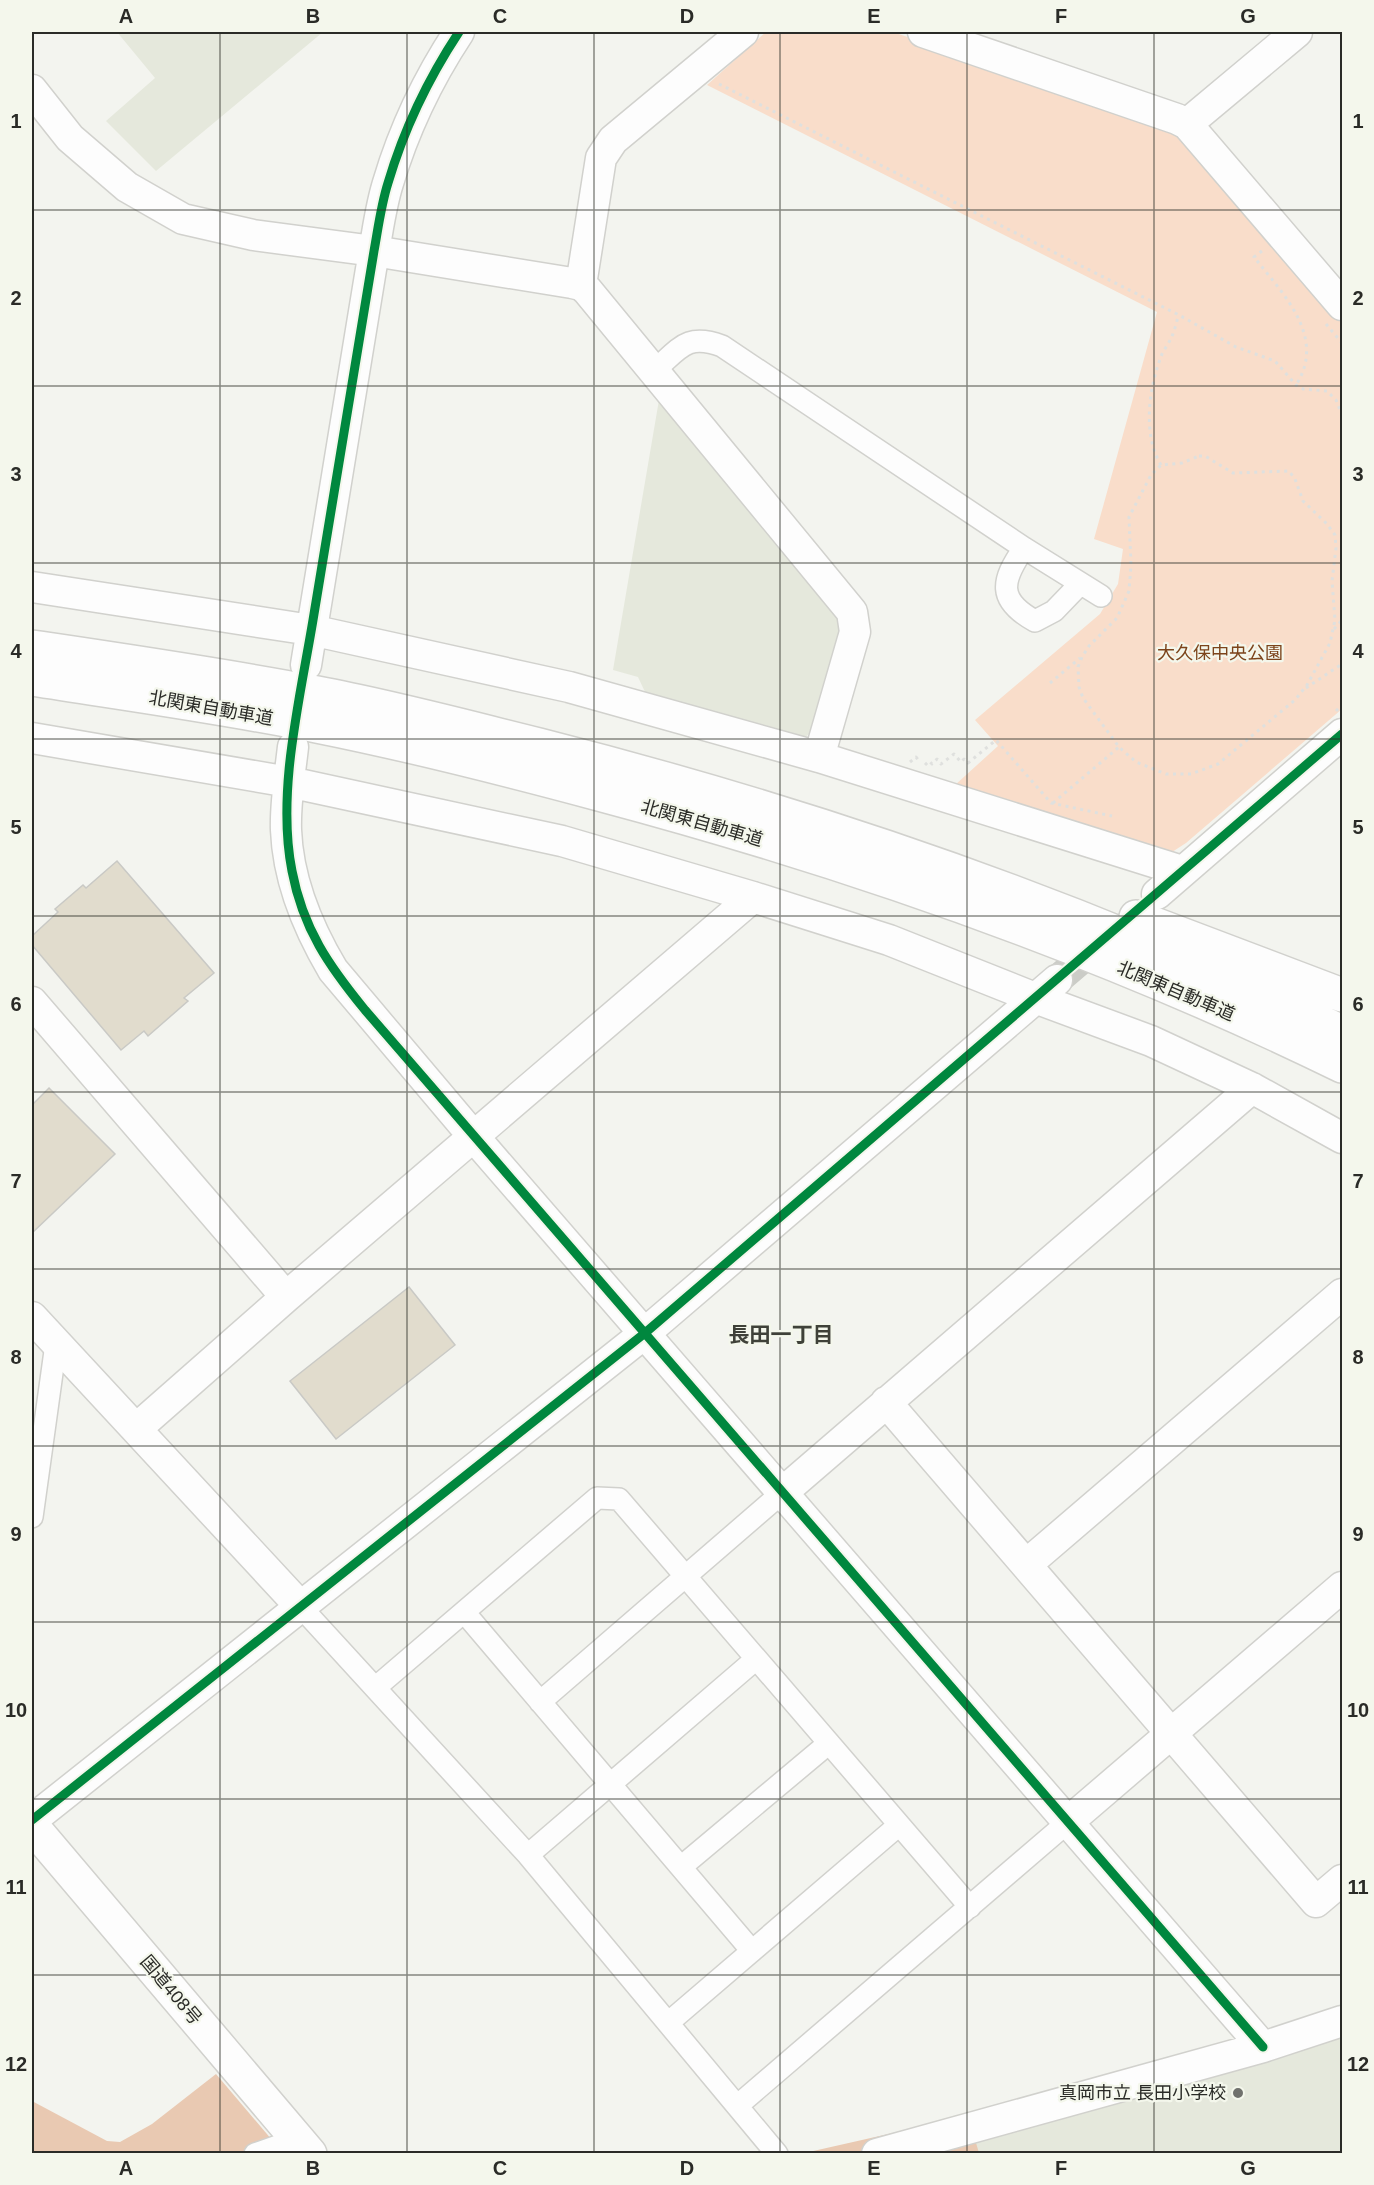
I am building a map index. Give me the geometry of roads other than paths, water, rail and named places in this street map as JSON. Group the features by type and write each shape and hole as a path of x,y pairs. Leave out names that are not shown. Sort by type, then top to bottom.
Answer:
{"highway":[{"name":"北関東自動車道","path":"32,647 150,664 320,693 656,775 795,817 973,876 1119,932 1342,1032"},
{"name":"北関東自動車道","path":"32,679 340,731 492,765 782,845 961,906 1099,958 1278,1034 1342,1066"},
{"path":"795,817 979,863 1132,915 1342,995"},
{"name":"国道408号","path":"32,1826 304,2146"}],"street":[{"path":"306,665 387,184 410,121 432,75 459,32"},
{"path":"581,285 601,158 614,140 743,32"},
{"path":"923,32 1186,124 1331,311"},
{"path":"1186,124 1297,32"},
{"path":"32,90 70,138 127,187 183,219 253,235 374,251 581,285 587,290 852,612 855,632 819,758"},
{"path":"655,370 689,342 705,340 722,346 1024,548 1101,596"},
{"path":"1024,548 1005,582 1007,598 1021,613 1035,621 1054,611 1080,584"},
{"path":"32,587 311,630 569,687 819,758 1182,871"},
{"path":"1157,894 1342,734"},
{"path":"32,738 289,782 562,841 753,897 1046,989 1252,1088 1342,1138"},
{"path":"292,747 286,830 292,873 303,911 315,940 333,970 474,1137 1263,2047"},
{"path":"136,1429 753,897"},
{"path":"32,1820 645,1333 1046,989"},
{"path":"32,1002 286,1298"},
{"path":"540,1702 1252,1088"},
{"path":"1027,1564 1342,1294"},
{"path":"32,1317 528,1855 777,2154"},
{"path":"32,1517 56,1344"},
{"path":"886,1402 1316,1902 1342,1880"},
{"path":"375,1688 597,1498 619,1499 970,1907"},
{"path":"737,2106 1342,1587"},
{"path":"464,1612 753,1951"},
{"path":"528,1855 756,1659"},
{"path":"681,1867 829,1743"},
{"path":"668,2023 899,1825"},
{"path":"877,2154 1263,2047 1342,2021"},
{"path":"255,2154 304,2146"}],"tunnel":[{"path":"1057,980 1105,939"}],"place":[{"name":"真岡市立 長田小学校","path":"1238,2093"}],"district":[{"name":"長田一丁目","path":"781,1334"}],"park label":[{"name":"大久保中央公園","path":"1220,653"}]}
